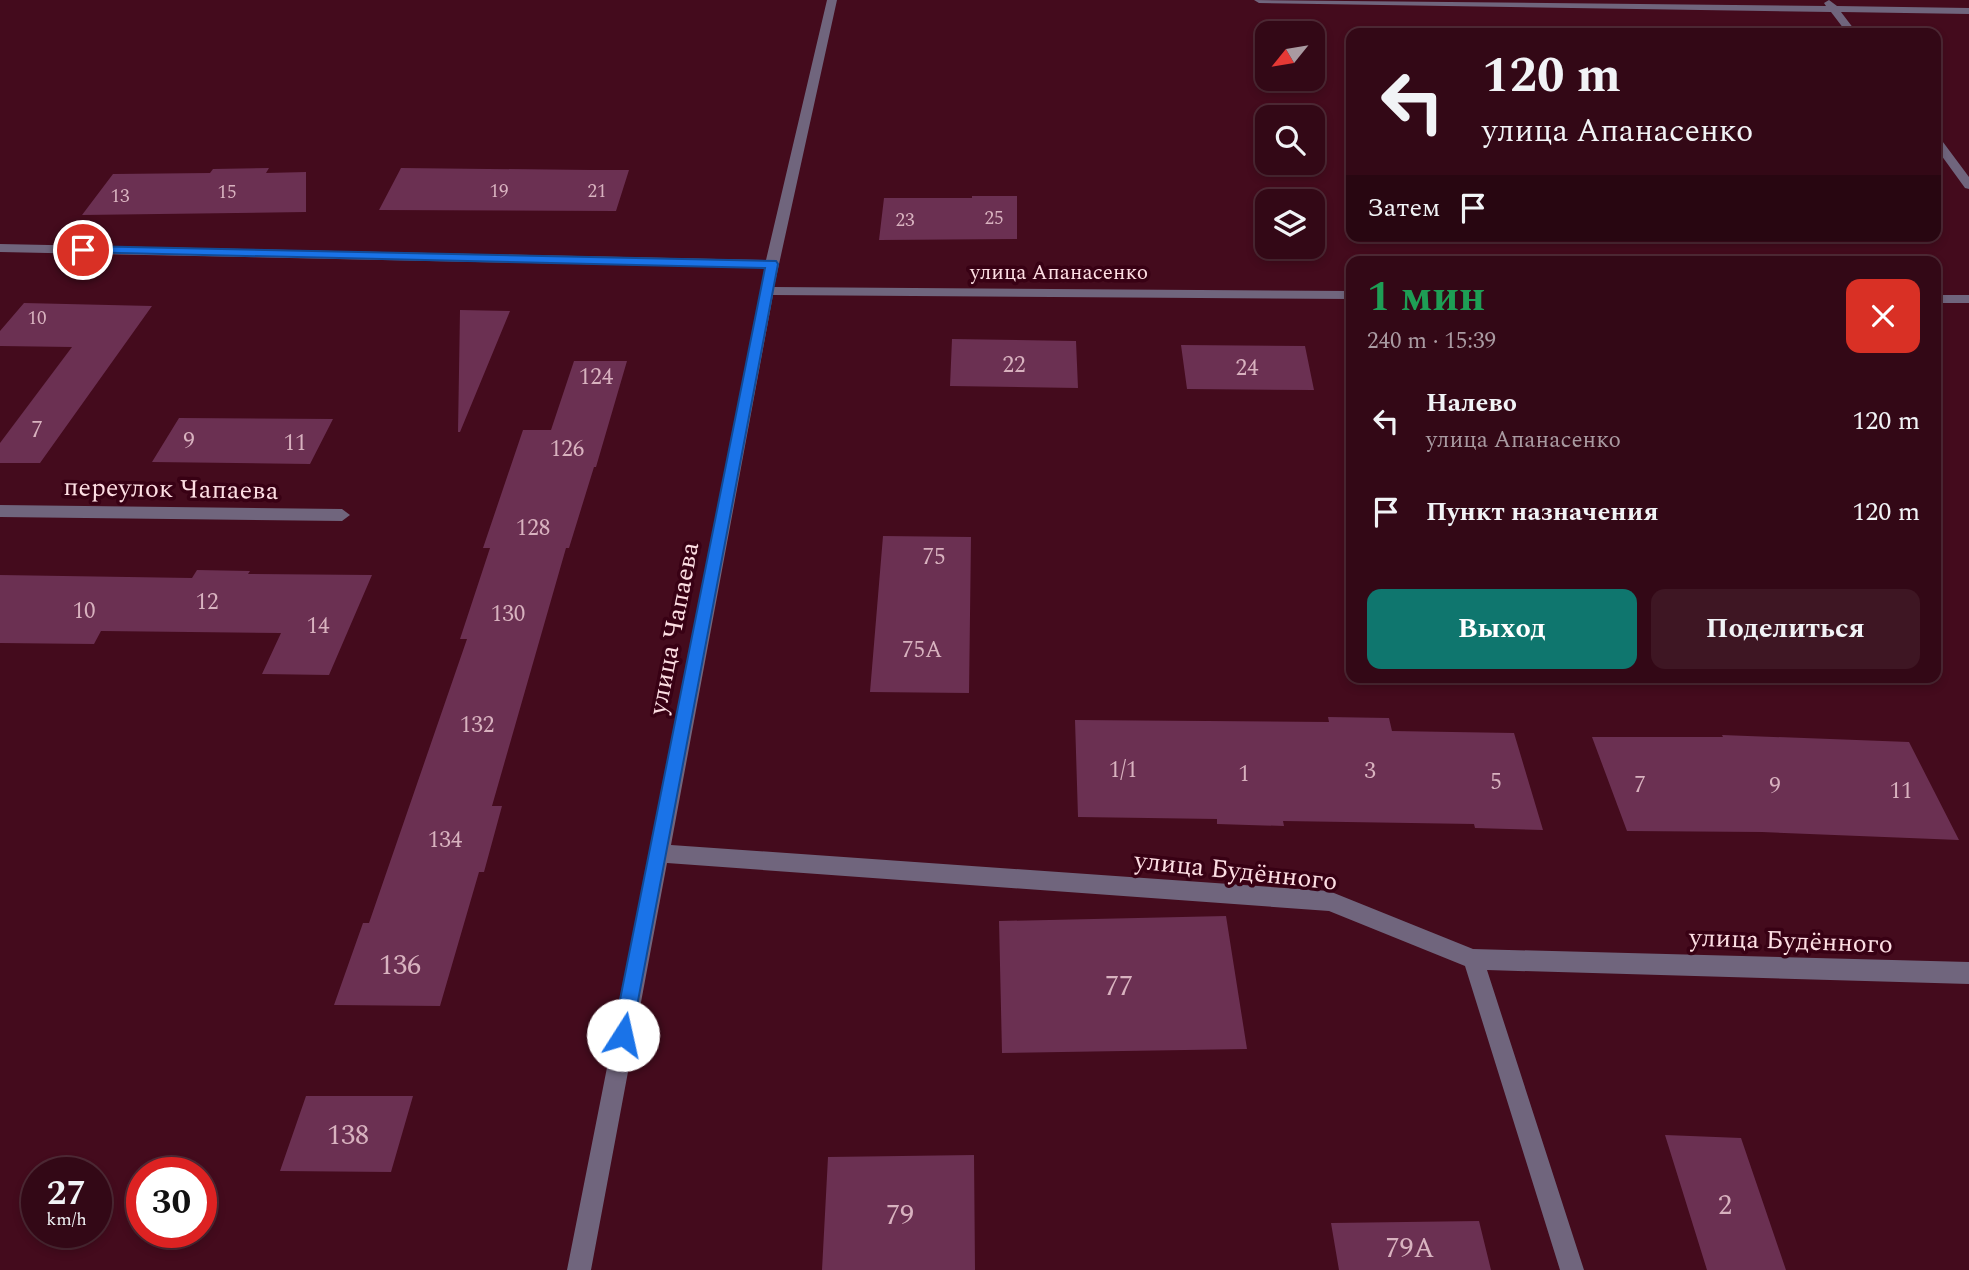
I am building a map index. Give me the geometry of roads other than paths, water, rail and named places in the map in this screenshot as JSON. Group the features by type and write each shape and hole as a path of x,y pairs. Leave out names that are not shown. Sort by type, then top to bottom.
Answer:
{"street":[{"name":"улица Чапаева","path":"579,1270 772,264 832,0"},
{"path":"1259,0 1830,4 1969,11"},
{"path":"1830,4 1848,28"},
{"path":"1941,149 1969,185"},
{"path":"0,248 772,264"},
{"name":"улица Апанасенко","path":"767,290 1346,295"},
{"path":"1941,299 1969,299"},
{"name":"переулок Чапаева","path":"0,511 342,515"},
{"name":"улица Будённого","path":"657,853 1329,901 1473,958 1969,973"},
{"path":"1473,958 1572,1270"}]}
